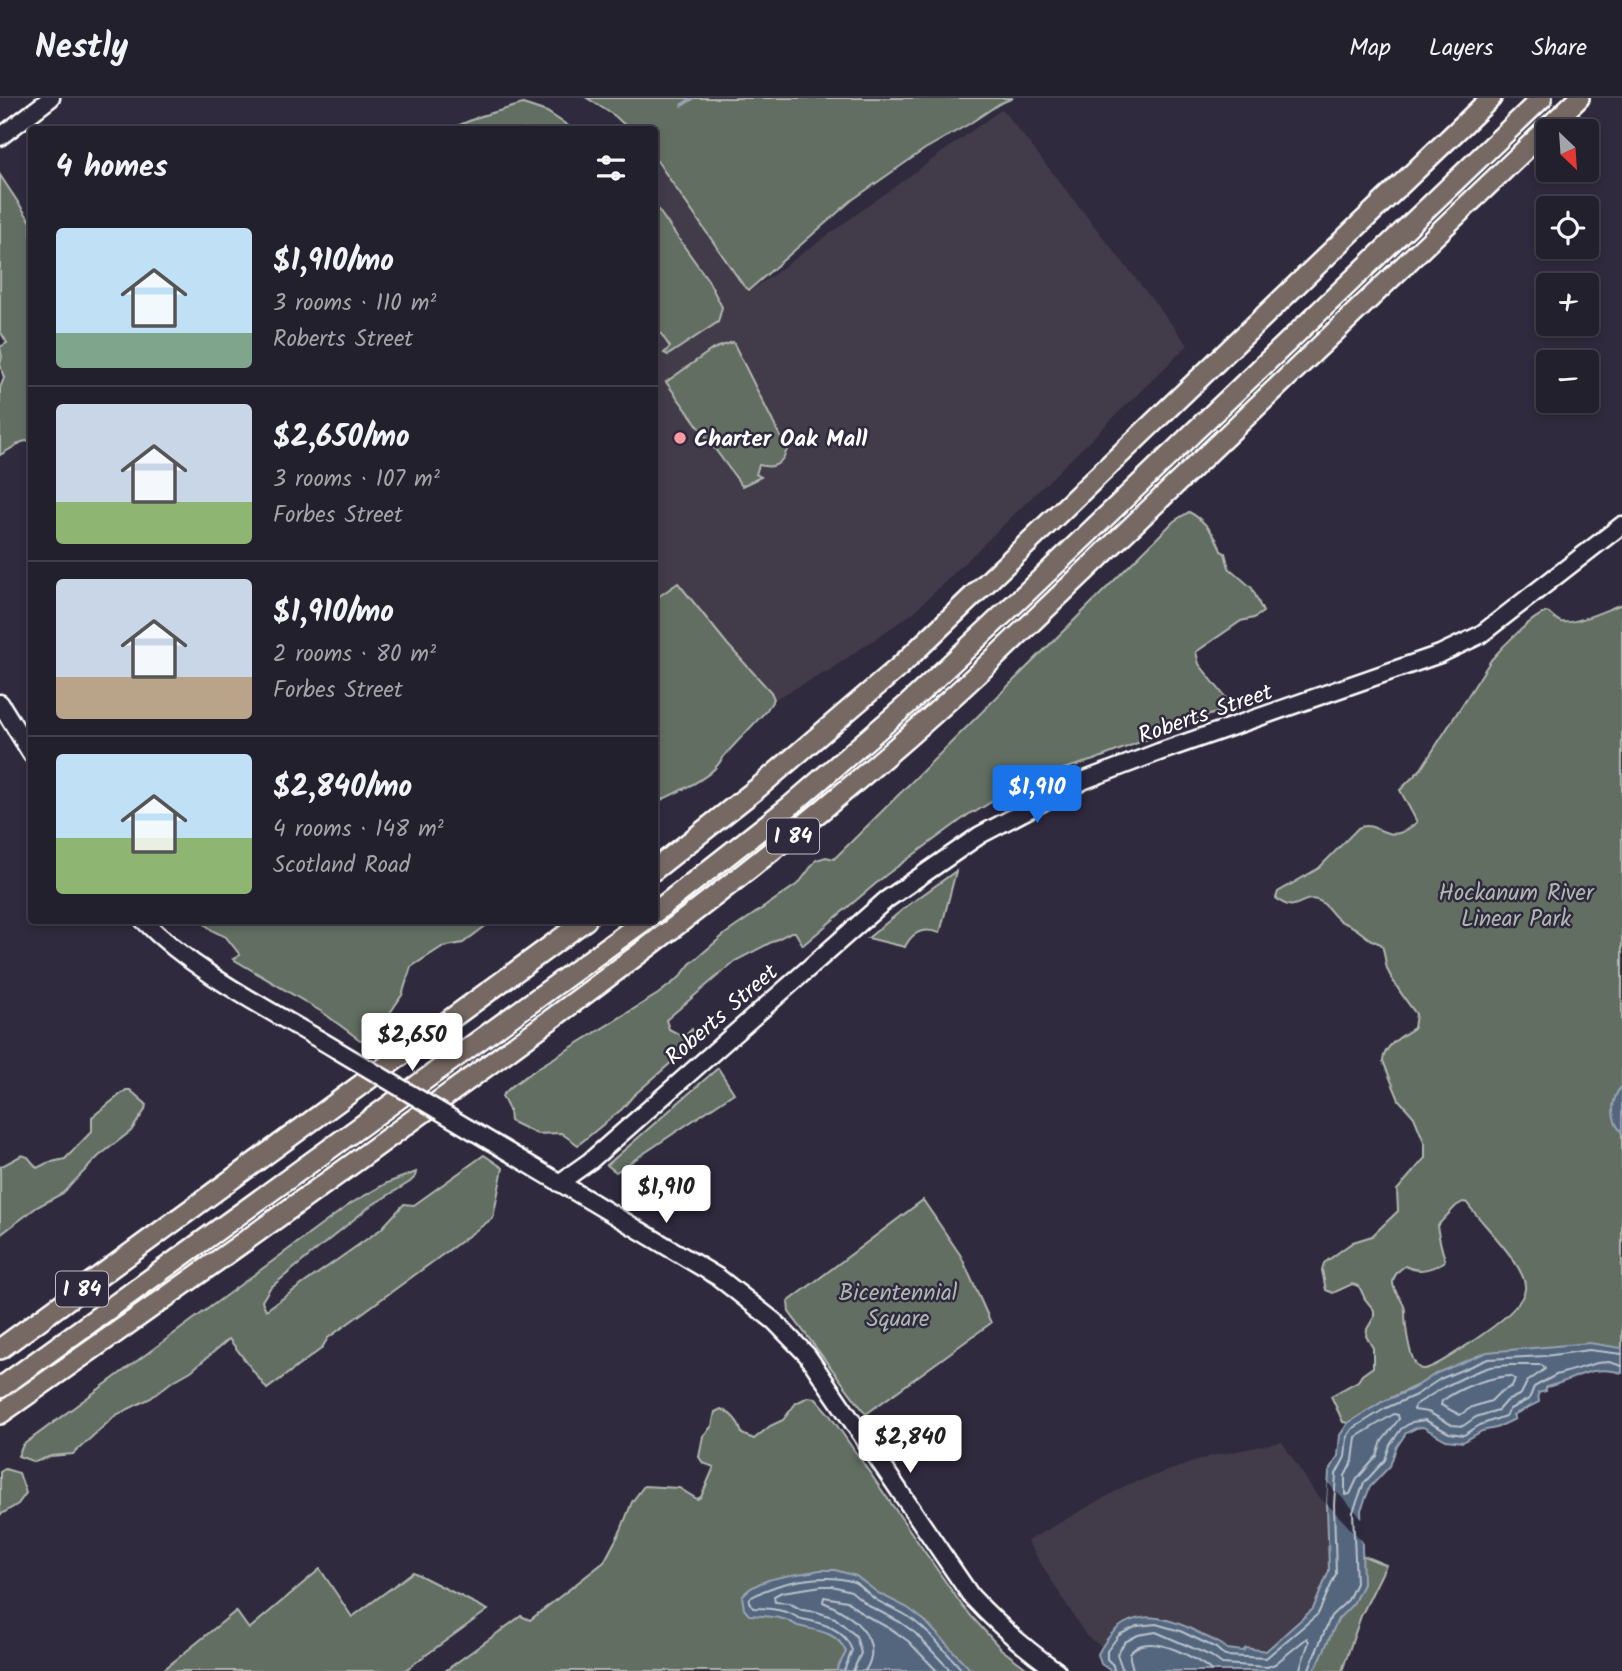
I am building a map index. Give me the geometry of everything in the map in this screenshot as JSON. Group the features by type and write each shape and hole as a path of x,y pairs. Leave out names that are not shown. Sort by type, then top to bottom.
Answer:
{"highway":[{"name":"I 84","path":"658,867 774,774 899,667 1491,98"},
{"path":"658,896 816,770 933,667 1525,98"},
{"path":"658,910 789,807 916,697 1542,98"},
{"name":"I 84","path":"0,1414 258,1233 578,1000 691,917 805,826 891,754 981,671 1578,98"},
{"name":"I 84","path":"0,1349 581,924"},
{"path":"0,1374 619,924"},
{"path":"0,1388 639,924"}],"main road":[{"path":"0,136 51,98"},
{"name":"Roberts Street","path":"559,1183 590,1161 886,900 981,835 1084,780 1440,654 1480,635 1622,525"},
{"path":"0,703 28,748"},
{"path":"147,924 194,964 718,1278 750,1301 807,1355 971,1596 1023,1647 1056,1671"}],"shaded area":[{"path":"1002,109 1188,345 913,613 828,671 773,700 678,583 658,597 658,165 687,197 749,292"},
{"path":"1282,1442 1316,1494 1327,1505 1329,1571 1313,1609 1266,1652 1247,1648 1243,1651 1227,1649 1221,1643 1156,1616 1135,1618 1114,1630 1102,1647 1086,1636 1027,1541 1127,1485 1211,1456"}],"green space":[{"path":"587,98 1013,98 925,149 852,200 749,290 658,162 658,126 626,126"},
{"path":"523,104 547,112 568,126 457,126"},
{"path":"0,175 28,217 28,441 0,455 0,388 4,378 0,364 0,347 7,343 0,331"},
{"path":"658,210 708,280 722,307 718,322 668,355 664,353 670,347 658,329"},
{"path":"733,342 787,450 776,465 759,465 756,474 761,477 742,486 666,382 713,349"},
{"path":"1189,512 1213,534 1221,551 1225,553 1229,568 1252,588 1263,612 1254,618 1241,621 1196,652 1199,664 1233,707 1231,709 1206,716 1094,760 1019,782 1012,789 972,812 886,875 803,945 795,932 791,932 735,961 666,1020 669,1029 684,1037 692,1029 698,1039 633,1096 622,1109 578,1145 561,1133 537,1134 510,1121 509,1110 502,1096 510,1088 658,994 725,934 799,883 816,860 826,857 834,859 1174,521"},
{"path":"678,583 728,645 771,692 774,699 717,766 692,785 658,802 658,597"},
{"name":"Hockanum River Linear Park","path":"1622,604 1622,1357 1420,1384 1382,1402 1348,1423 1343,1422 1331,1396 1358,1381 1373,1367 1373,1348 1366,1336 1374,1310 1359,1286 1352,1284 1333,1293 1326,1290 1322,1270 1324,1263 1353,1242 1372,1236 1398,1211 1397,1190 1425,1158 1425,1144 1414,1117 1399,1100 1383,1061 1390,1046 1414,1028 1416,1014 1388,971 1381,944 1335,917 1320,901 1311,899 1288,905 1276,898 1278,892 1319,868 1358,828 1372,827 1390,834 1406,830 1417,822 1400,790 1421,769 1491,660 1526,626 1547,612 1561,622 1567,622 1583,619","holes":["1467,1203 1511,1257 1524,1280 1525,1289 1512,1311 1496,1325 1448,1358 1422,1369 1411,1353 1404,1307 1394,1289 1394,1279 1397,1272 1405,1266 1424,1270 1444,1262 1437,1226 1456,1206"]},
{"path":"956,871 940,933 919,932 905,947 868,938 907,906"},
{"path":"205,924 488,924 463,943 442,947 411,967 402,995 374,1037 360,1040 322,1012 233,959 240,955 226,937"},
{"path":"718,1068 734,1093 616,1172 607,1165"},
{"path":"126,1090 130,1090 146,1104 131,1131 99,1156 63,1193 37,1207 0,1235 0,1167 22,1155 28,1157 37,1168 65,1159 92,1131 92,1117"},
{"path":"484,1155 503,1168 493,1218 328,1338 321,1349 267,1389 229,1339 191,1371 151,1398 116,1415 73,1454 51,1456 35,1462 18,1456 23,1445 350,1204 387,1183 416,1172 410,1182 369,1207 270,1288 262,1301 266,1310 381,1229 404,1204 414,1205"},
{"name":"Bicentennial Square","path":"923,1200 961,1256 991,1323 866,1414 789,1312 788,1302"},
{"path":"808,1397 815,1398 829,1414 963,1607 1001,1649 1030,1671 445,1671 521,1616 530,1620 604,1562 632,1502 644,1486 679,1488 697,1499 701,1497 714,1467 703,1463 699,1457 703,1436 712,1426 715,1412 721,1409 732,1416 742,1434 754,1439 770,1426 783,1420 796,1403"},
{"path":"5,1469 19,1473 26,1493 18,1504 0,1515 0,1472"},
{"path":"1344,1548 1386,1565 1361,1616 1342,1671 1273,1671 1290,1661"},
{"path":"320,1569 352,1617 413,1572 488,1610 404,1671 162,1671 236,1611 249,1629"}],"water":[{"path":"1622,1086 1622,1133 1615,1122 1613,1109 1615,1097"},
{"path":"1589,1343 1622,1348 1622,1373 1600,1370 1546,1387 1546,1391 1538,1393 1539,1402 1513,1415 1515,1419 1482,1431 1463,1442 1446,1440 1423,1427 1406,1433 1396,1448 1390,1466 1370,1487 1361,1510 1363,1584 1353,1604 1338,1619 1317,1666 1312,1671 1111,1671 1101,1664 1098,1654 1108,1638 1118,1628 1142,1618 1156,1618 1184,1626 1227,1649 1266,1651 1313,1609 1329,1571 1329,1472 1338,1456 1340,1435 1348,1423 1437,1373 1487,1352"},
{"path":"835,1570 856,1576 878,1593 908,1608 925,1621 969,1668 976,1671 836,1671 846,1652 832,1636 783,1619 749,1615 744,1609 742,1596 758,1584 778,1577"}],"pier":[{"path":"1328,1483 1364,1520 1365,1544 1327,1504"}],"waterway":[{"path":"682,105 693,98"}],"place":[{"name":"Charter Oak Mall","path":"680,438"}]}
